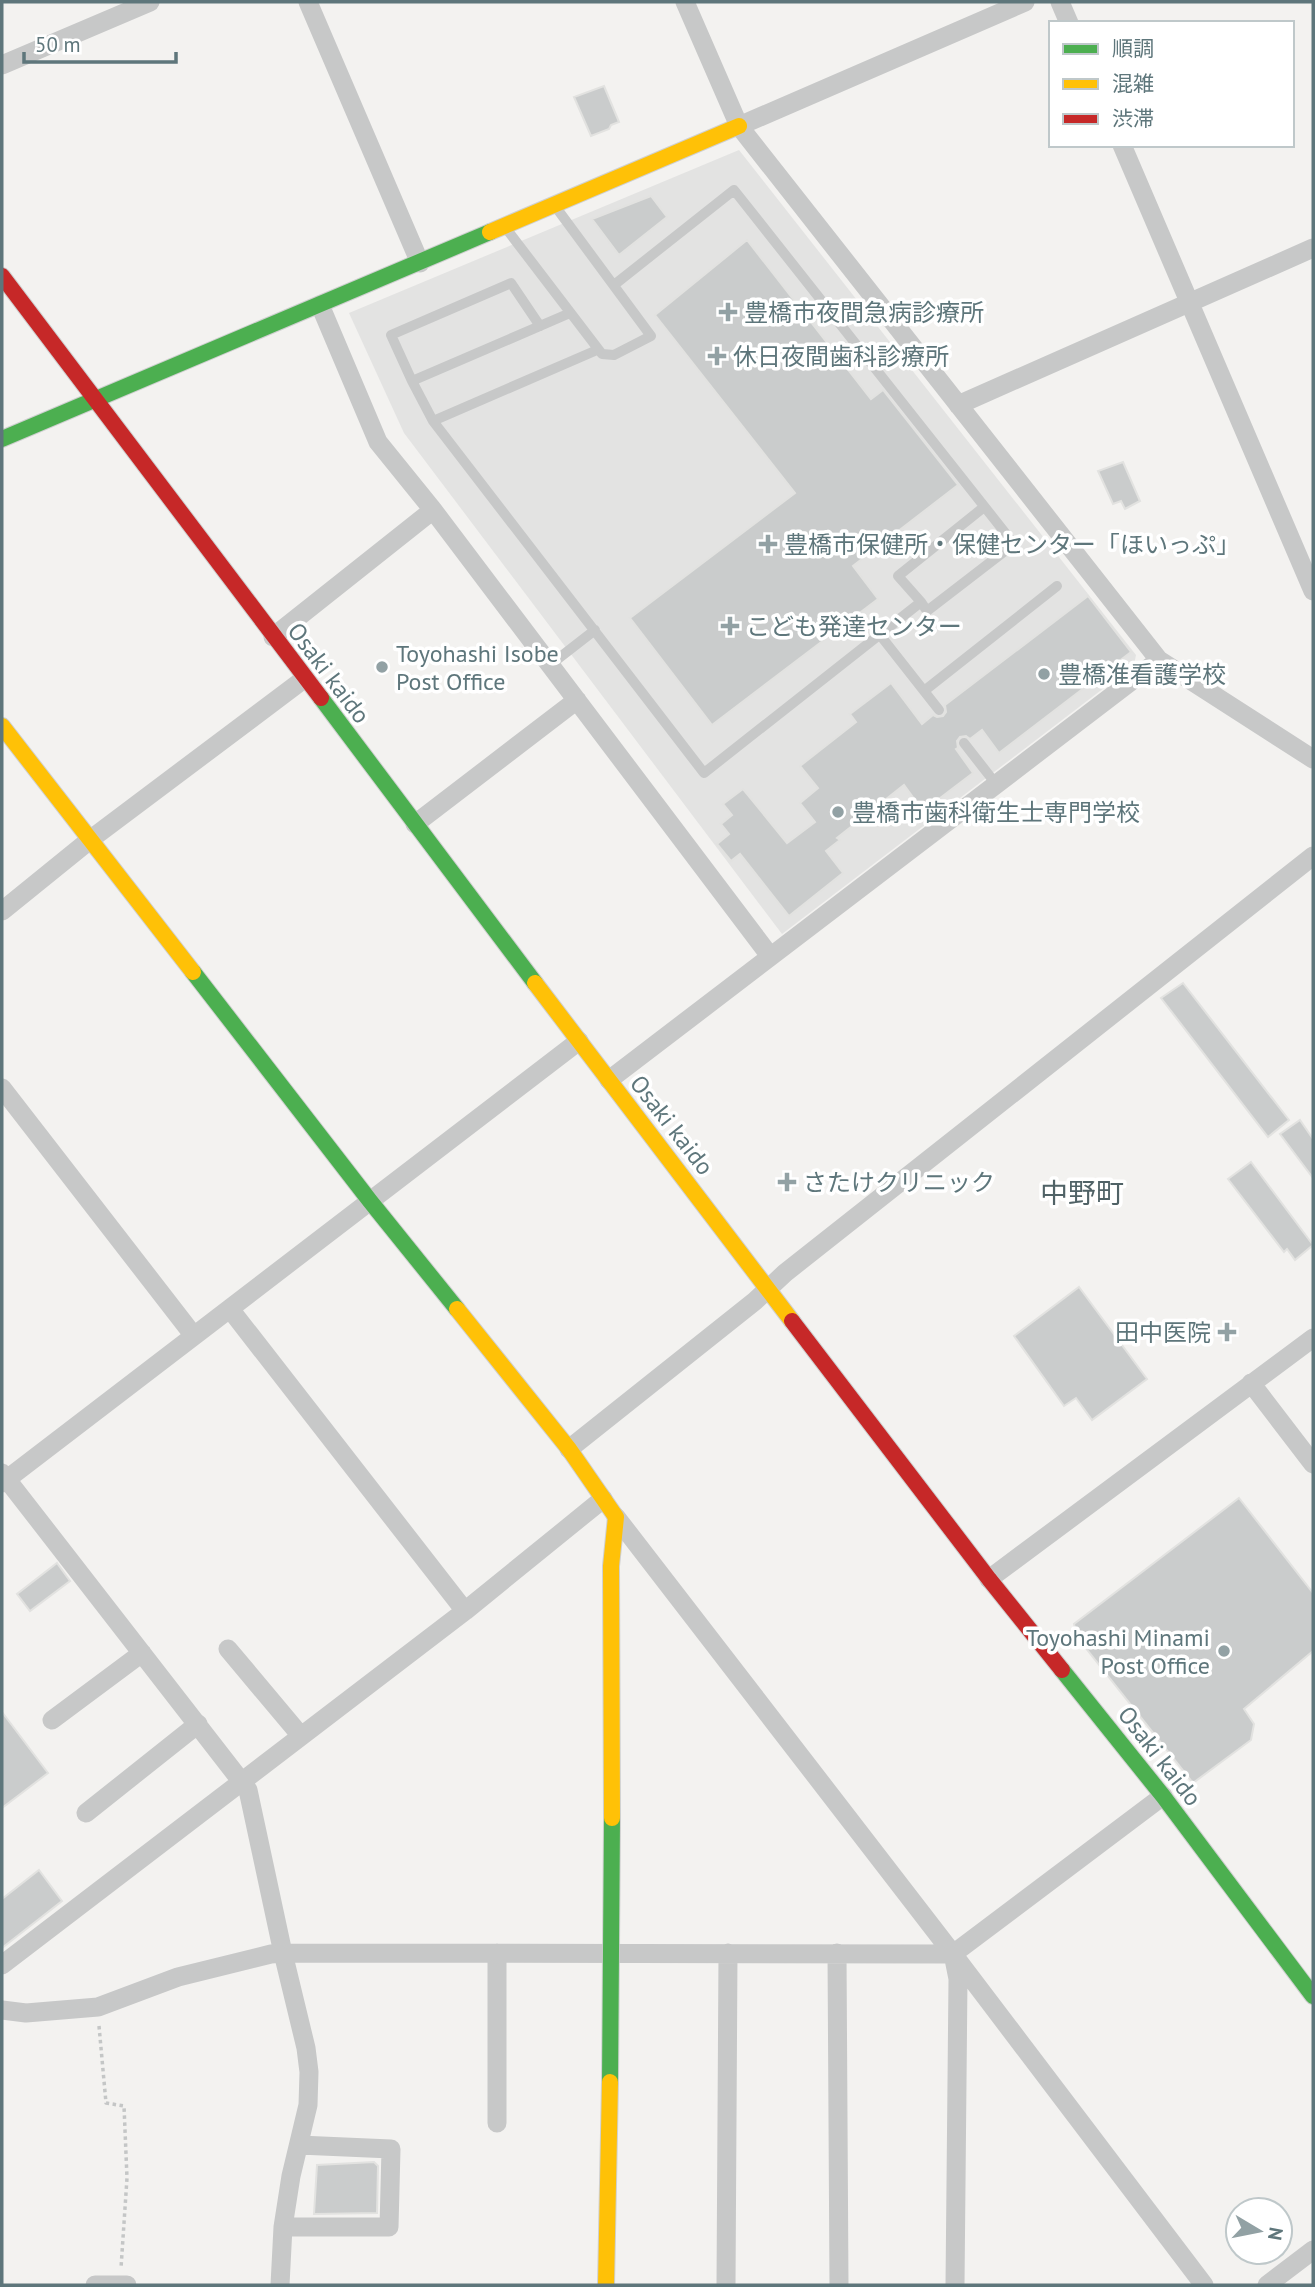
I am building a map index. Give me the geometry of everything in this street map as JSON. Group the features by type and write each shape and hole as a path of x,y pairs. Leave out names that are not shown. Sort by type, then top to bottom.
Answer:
{"street":[{"path":"2,65 150,2"},
{"path":"309,2 421,263"},
{"path":"685,2 739,127 1159,660 1313,759"},
{"path":"2,439 555,206 1025,2"},
{"path":"1060,2 1068,21"},
{"path":"1123,147 1313,592"},
{"path":"958,405 1313,248"},
{"name":"Osaki kaido","path":"2,275 94,401 608,1080 989,1579 1163,1796 1313,1996"},
{"path":"320,305 378,442 433,510 770,957"},
{"path":"273,637 433,510"},
{"path":"608,1080 1159,660"},
{"path":"2,911 91,839 304,679"},
{"path":"415,824 577,700"},
{"path":"2,726 370,1201 569,1450 603,1499 1204,2285"},
{"path":"569,1450 785,1273 1313,856"},
{"path":"281,2285 283,2227 291,2176 308,2105 309,2072 306,2048 248,1790 3,1479 579,1041"},
{"path":"2,1088 194,1336"},
{"path":"230,1309 465,1611"},
{"path":"989,1579 1313,1338"},
{"path":"1251,1383 1313,1464"},
{"path":"2,1965 465,1611 603,1499"},
{"path":"606,2285 612,1953 611,1566 617,1517"},
{"path":"228,1649 301,1736"},
{"path":"52,1720 142,1653"},
{"path":"86,1813 198,1724"},
{"path":"2,2010 26,2013 98,2007 178,1977 283,1953 953,1954 1163,1796"},
{"path":"497,1953 497,2123"},
{"path":"726,2285 728,1953"},
{"path":"837,1953 839,2285"},
{"path":"953,1954 958,1979 955,2285"},
{"path":"283,2227 389,2227 391,2148 299,2145"},
{"path":"1267,2285 1313,2250"},
{"path":"95,2285 127,2285"}],"lane":[{"path":"614,285 734,190 1014,544 927,611 898,576 984,507"},
{"path":"505,227 597,350 608,356 614,355 651,336 555,206"},
{"path":"540,326 511,283 391,335 433,421 704,773 920,602"},
{"path":"412,381 569,313"},
{"path":"433,421 597,350"},
{"path":"924,691 1057,586"},
{"path":"550,665 594,630"},
{"path":"880,635 939,710"},
{"path":"964,743 996,784"}],"path":[{"path":"98,2007 106,2103 124,2106 127,2178 120,2284"}],"shaded area":[{"name":"豊橋市保健所・保健センター「ほいっぷ」","path":"739,150 1136,655 1134,665 782,934 404,433 349,313"}],"building":[{"path":"604,86 619,122 591,136 574,97"},
{"path":"651,196 667,217 619,255 592,219"},
{"path":"747,240 871,399 883,390 958,485 853,566 878,599 712,725 630,618 795,493 655,315"},
{"path":"1123,462 1140,501 1125,509 1121,501 1113,504 1098,471"},
{"path":"1088,596 1131,652 999,753 982,730 970,739 966,736 960,737 956,749 973,773 923,811 904,785 837,838 840,840 826,851 843,873 789,916 740,854 731,861 717,844 729,834 721,824 732,815 723,804 743,789 787,843 815,822 800,803 818,788 800,766 856,722 850,714 891,683 922,724 933,715 943,716 946,712 945,705"},
{"path":"1183,983 1289,1120 1268,1137 1161,998"},
{"path":"1300,1120 1313,1139 1313,1178 1280,1134"},
{"path":"1251,1162 1313,1245 1295,1260 1287,1249 1284,1252 1228,1179"},
{"path":"1079,1287 1147,1379 1092,1420 1076,1398 1064,1406 1014,1336"},
{"path":"1239,1498 1313,1593 1313,1651 1244,1709 1254,1724 1251,1740 1193,1783 1077,1637 1074,1624"},
{"path":"57,1563 70,1581 30,1611 17,1594"},
{"path":"2,1712 48,1773 2,1808"},
{"path":"39,1870 62,1901 2,1948 2,1899"},
{"path":"374,2162 378,2166 377,2213 314,2214 317,2165"}],"traffic: fast":[{"path":"2,439 490,232"},
{"path":"321,698 535,983"},
{"path":"193,972 457,1309"},
{"path":"1062,1670 1163,1796 1313,1996"},
{"path":"610,2082 612,1818"}],"traffic: slow":[{"path":"490,232 739,126"},
{"path":"2,726 193,972"},
{"path":"535,983 792,1321"},
{"path":"457,1309 569,1449 616,1517 611,1566 612,1818"},
{"path":"606,2285 610,2082"}],"traffic: jam":[{"path":"2,276 321,698"},
{"path":"792,1321 1062,1670"}],"place":[{"name":"豊橋市夜間急病診療所","path":"728,312"},
{"name":"休日夜間歯科診療所","path":"717,356"},
{"name":"豊橋市保健所・保健センター「ほいっぷ」","path":"768,544"},
{"name":"こども発達センター","path":"730,626"},
{"name":"Toyohashi Isobe Post Office","path":"382,667"},
{"name":"豊橋准看護学校","path":"1044,674"},
{"name":"豊橋市歯科衛生士専門学校","path":"838,812"},
{"name":"さたけクリニック","path":"787,1182"},
{"name":"田中医院","path":"1227,1332"},
{"name":"Toyohashi Minami Post Office","path":"1224,1651"}],"district":[{"name":"中野町","path":"1082,1192"}]}
